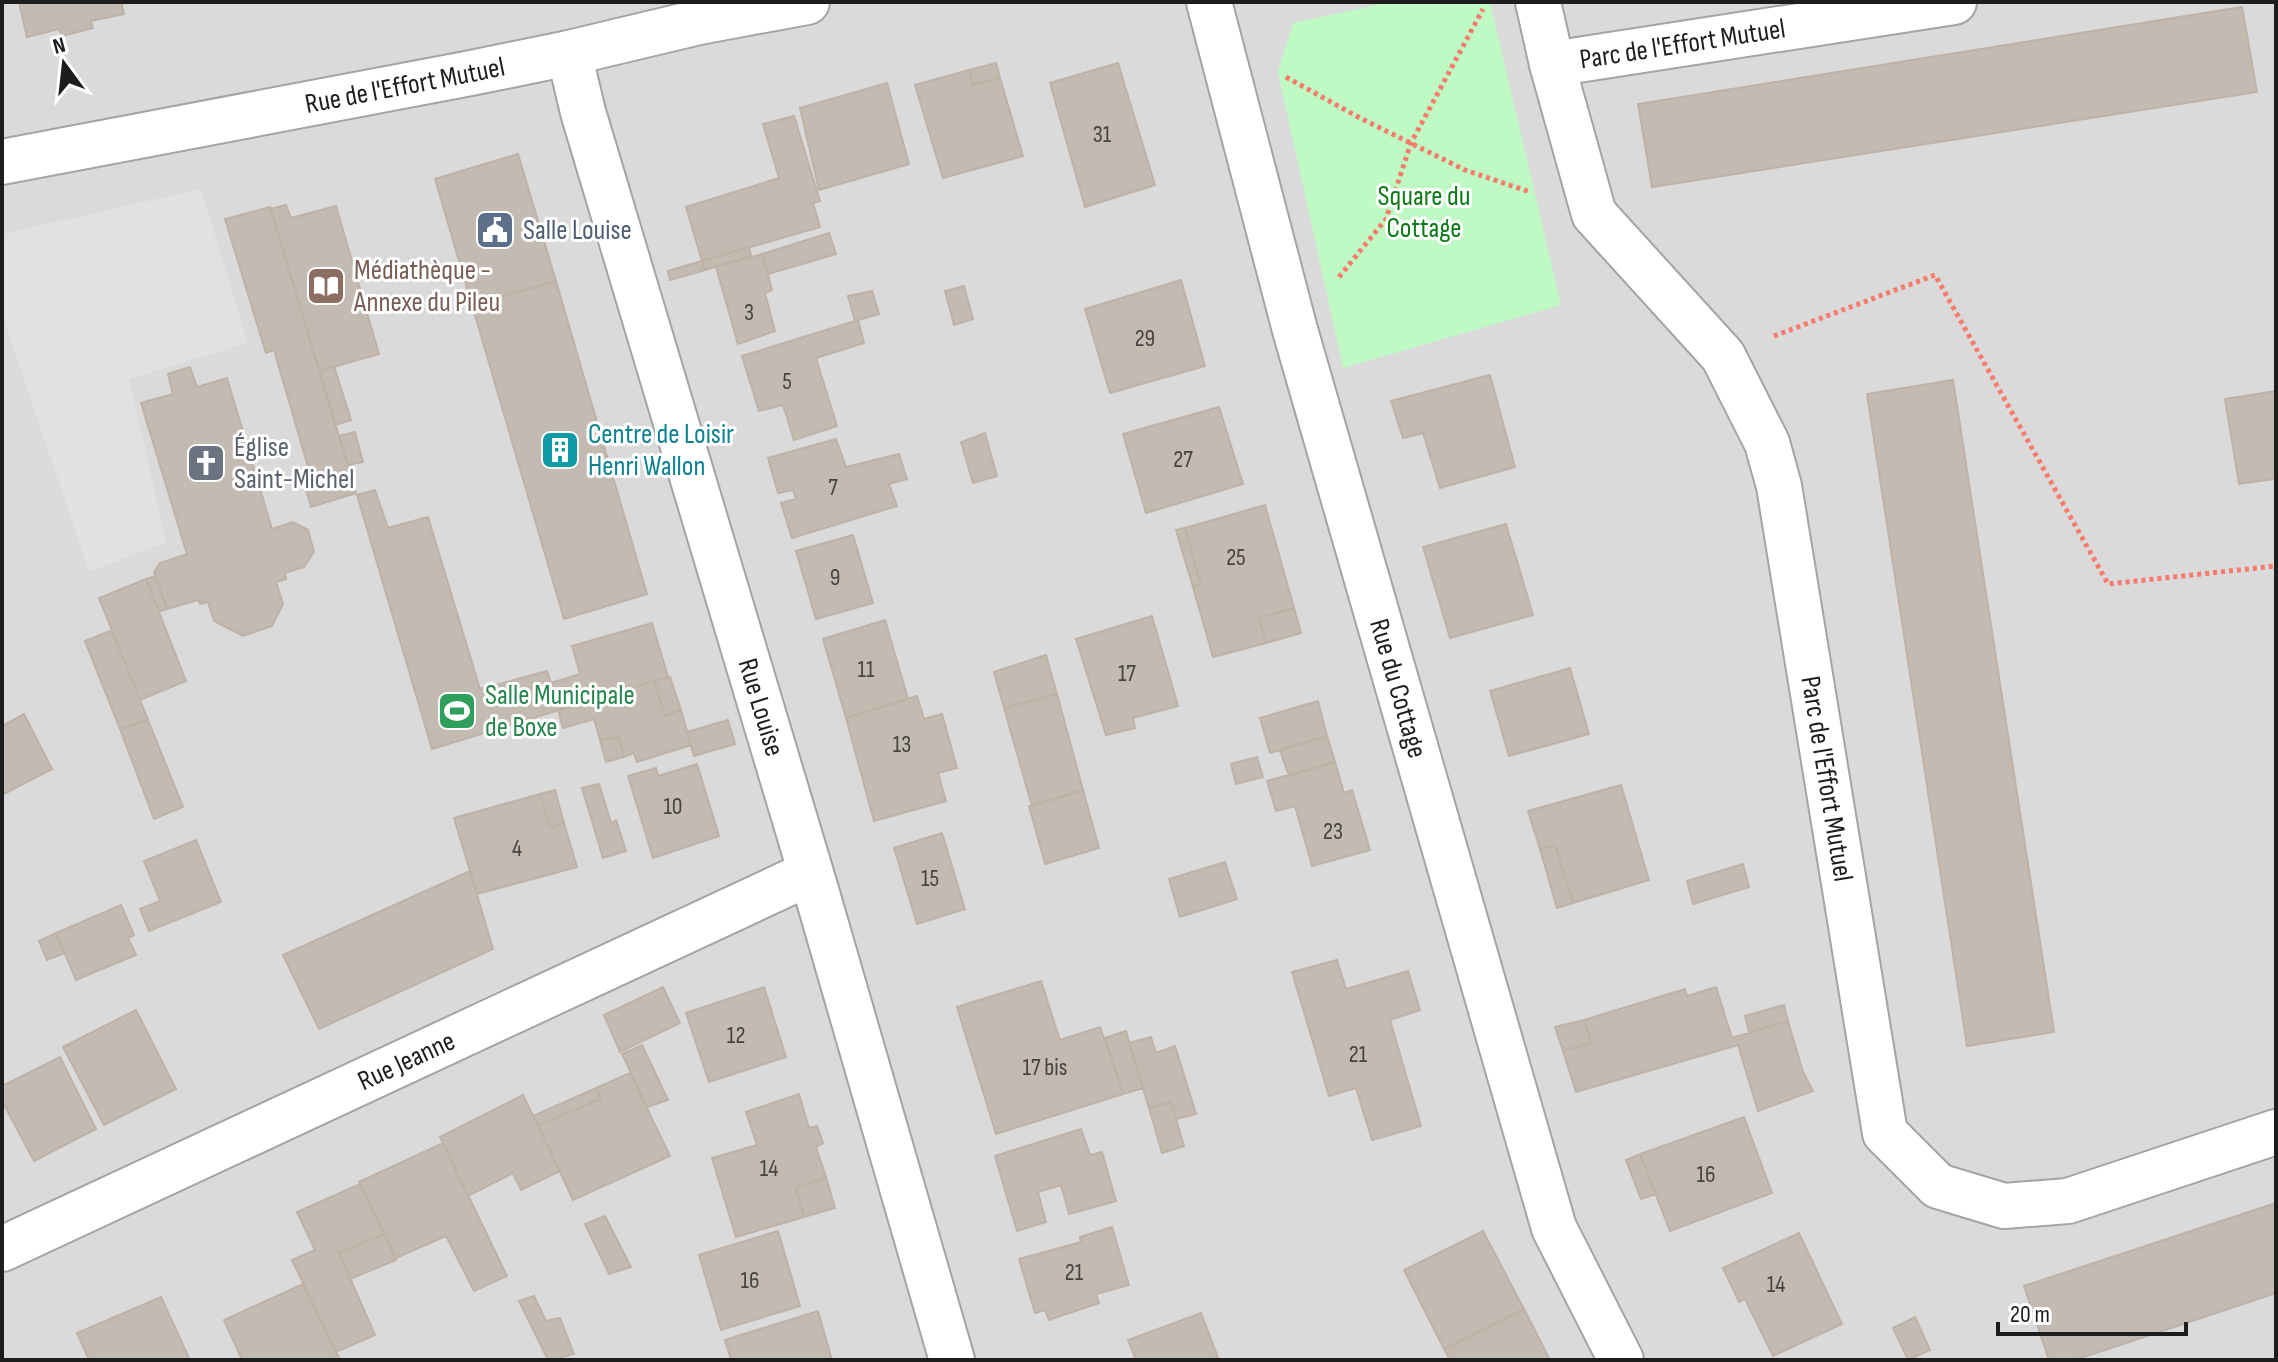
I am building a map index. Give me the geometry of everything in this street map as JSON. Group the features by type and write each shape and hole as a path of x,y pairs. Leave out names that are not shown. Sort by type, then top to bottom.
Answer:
{"street":[{"name":"Rue de l'Effort Mutuel","path":"2,162 569,53 699,22 807,2"},
{"name":"Rue du Cottage","path":"1209,2 1295,330 1554,1228 1621,1360"},
{"name":"Parc de l'Effort Mutuel","path":"1538,2 1594,214 1723,356 1767,443 1779,486 1885,1133 1938,1186 2004,1206 2068,1201 2276,1132"},
{"name":"Parc de l'Effort Mutuel","path":"1552,64 1954,2"},
{"name":"Rue Louise","path":"569,53 583,112 952,1360"},
{"name":"Rue Jeanne","path":"2,1249 810,873"}],"path":[{"path":"1295,330 1386,219 1411,143 1487,2"},
{"path":"1278,72 1465,170 1594,214"},
{"path":"1723,356 1935,275 2108,584 2276,566"}],"shaded area":[{"path":"2,2 2276,2 2276,1360 2,1360"},
{"path":"201,189 248,343 129,379 166,542 89,572 2,314 2,234"}],"green space":[{"name":"Square du Cottage","path":"1391,2 1490,2 1561,305 1343,368 1278,72 1293,23"}],"building":[{"path":"19,2 121,2 124,14 91,21 93,28 62,36 59,29 27,37"},
{"path":"2242,7 2257,92 1652,187 1638,104"},
{"path":"996,63 1000,78 973,85 969,70"},
{"path":"1118,63 1155,185 1085,207 1050,83"},
{"path":"969,70 973,85 1000,78 1023,156 943,178 915,85"},
{"path":"887,83 909,164 819,190 800,108"},
{"path":"794,116 820,201 813,203 820,227 702,261 686,207 779,178 763,124"},
{"name":"Salle Louise","path":"518,154 556,281 472,305 435,179"},
{"name":"Médiathèque - Annexe du Pileu","path":"286,205 291,218 336,206 379,354 319,371 271,209"},
{"path":"270,207 356,493 311,507 301,472 309,470 274,350 266,353 225,219"},
{"path":"829,233 836,254 768,274 762,254"},
{"path":"749,247 751,256 705,270 702,261"},
{"path":"762,254 772,290 765,293 775,331 738,344 716,267"},
{"path":"702,261 705,270 670,280 668,271"},
{"path":"1181,280 1205,366 1110,393 1085,309"},
{"name":"Centre de Loisir Henri Wallon","path":"556,281 647,594 564,619 472,305"},
{"path":"964,286 973,319 954,325 945,291"},
{"path":"872,291 879,314 855,321 848,296"},
{"path":"858,320 864,343 816,358 837,426 794,440 783,405 759,411 742,356"},
{"path":"334,366 351,420 335,425 319,371"},
{"name":"Église Saint-Michel","path":"190,367 197,387 227,378 272,529 293,522 308,530 314,552 304,567 285,573 286,579 276,582 283,604 272,626 243,636 214,621 208,602 200,604 198,600 167,609 154,572 160,563 187,554 141,403 173,394 168,374"},
{"path":"1490,375 1515,467 1440,488 1423,433 1403,438 1391,401"},
{"path":"1953,380 2054,1032 1967,1046 1867,394"},
{"path":"2276,391 2276,479 2239,484 2225,399"},
{"path":"1219,407 1243,484 1146,513 1123,434"},
{"path":"355,432 363,462 348,465 339,436"},
{"path":"985,433 997,476 973,483 961,442"},
{"path":"836,439 846,467 899,454 907,479 889,484 897,506 792,538 781,503 796,499 793,490 778,493 768,458"},
{"path":"375,490 388,528 428,517 480,689 547,671 551,683 580,674 572,646 652,623 668,677 432,749 357,495"},
{"path":"1265,505 1294,608 1259,618 1266,643 1213,657 1193,587 1201,585 1185,528"},
{"path":"1506,524 1533,615 1450,638 1423,547"},
{"path":"1185,528 1201,585 1193,587 1176,530"},
{"path":"853,535 873,603 816,619 796,551"},
{"path":"155,576 167,609 159,612 146,579"},
{"path":"146,579 186,681 140,700 99,598"},
{"path":"1294,608 1301,633 1266,643 1259,618"},
{"path":"1152,616 1178,706 1133,718 1135,728 1106,735 1076,639"},
{"path":"885,620 908,699 846,718 823,639"},
{"path":"112,630 148,720 120,729 85,641"},
{"path":"1046,655 1057,694 1004,708 994,672"},
{"path":"1570,668 1589,734 1509,756 1490,691"},
{"path":"670,677 681,710 665,716 654,681"},
{"path":"654,681 665,716 681,710 691,745 637,762 634,753 624,757 619,737 600,740 594,719 563,728 558,710"},
{"path":"1057,694 1083,790 1032,806 1004,708"},
{"path":"917,696 924,719 942,714 957,768 938,773 946,801 874,821 846,718"},
{"path":"1318,701 1327,736 1270,753 1260,718"},
{"path":"24,714 52,769 2,795 2,726"},
{"path":"148,720 183,807 154,819 120,729"},
{"path":"728,720 735,744 694,756 687,732"},
{"path":"1327,736 1335,762 1289,776 1280,750"},
{"path":"619,737 624,757 606,762 600,740"},
{"path":"1257,757 1263,777 1236,784 1231,764"},
{"path":"1335,762 1344,793 1352,790 1370,850 1312,866 1295,806 1276,811 1267,781"},
{"path":"697,764 719,836 653,858 628,776 656,768 658,776"},
{"path":"599,784 611,823 616,820 626,851 603,858 582,788"},
{"path":"1621,785 1649,880 1573,903 1555,845 1540,849 1528,811"},
{"path":"555,790 564,823 550,828 540,794"},
{"path":"1083,790 1099,848 1045,864 1029,806"},
{"path":"540,794 550,828 564,823 577,867 477,894 454,818"},
{"path":"942,833 965,909 917,924 894,848"},
{"path":"196,840 221,902 149,931 140,909 160,901 144,861"},
{"path":"1555,845 1573,903 1557,908 1540,849"},
{"path":"1225,862 1237,899 1180,917 1169,879"},
{"path":"1743,864 1749,887 1693,904 1687,881"},
{"path":"470,871 493,949 319,1029 283,955"},
{"path":"121,905 134,935 128,938 136,955 76,980 56,933"},
{"path":"56,933 65,953 47,960 39,941"},
{"path":"1337,960 1346,989 1408,971 1420,1010 1390,1020 1421,1126 1372,1140 1356,1088 1329,1096 1292,972"},
{"path":"1041,981 1060,1040 1100,1027 1123,1094 996,1134 957,1007"},
{"path":"663,987 680,1023 620,1052 604,1015"},
{"path":"764,987 786,1057 709,1082 686,1013"},
{"path":"1716,987 1732,1038 1788,1021 1803,1072 1813,1091 1758,1111 1738,1045 1576,1092 1563,1051 1591,1043 1584,1020 1685,989 1687,996"},
{"path":"1784,1005 1788,1021 1749,1032 1745,1016"},
{"path":"136,1010 176,1089 104,1125 63,1047"},
{"path":"1584,1020 1591,1043 1563,1051 1555,1027"},
{"path":"1126,1031 1143,1088 1123,1094 1105,1038"},
{"path":"1151,1037 1156,1053 1175,1046 1196,1114 1176,1119 1171,1102 1149,1108 1129,1043"},
{"path":"642,1045 668,1100 647,1107 622,1054"},
{"path":"60,1057 96,1129 34,1161 2,1101 2,1086"},
{"path":"630,1073 670,1156 573,1200 538,1125 601,1099 596,1088"},
{"path":"596,1088 601,1099 538,1125 533,1116"},
{"path":"799,1094 809,1128 817,1126 823,1143 816,1147 826,1177 796,1188 804,1217 736,1237 712,1158 757,1145 746,1112"},
{"path":"523,1095 560,1171 521,1190 513,1173 468,1196 440,1137"},
{"path":"1171,1102 1184,1146 1162,1153 1149,1108"},
{"path":"1744,1117 1772,1193 1670,1231 1640,1154"},
{"path":"1081,1129 1090,1155 1102,1152 1116,1201 1069,1214 1061,1185 1038,1192 1046,1222 1017,1231 995,1156"},
{"path":"443,1143 507,1276 474,1291 446,1236 396,1258 359,1182"},
{"path":"1640,1154 1656,1194 1641,1199 1626,1160"},
{"path":"826,1177 835,1208 804,1217 796,1188"},
{"path":"360,1184 384,1234 339,1253 375,1335 336,1352 292,1260 315,1250 297,1212"},
{"path":"2276,1203 2276,1293 2075,1360 2049,1360 2024,1286"},
{"path":"605,1216 631,1267 609,1274 585,1224"},
{"path":"1112,1227 1129,1285 1096,1294 1099,1303 1049,1320 1045,1310 1035,1313 1019,1259 1081,1242 1080,1237"},
{"path":"778,1231 800,1306 721,1330 699,1255"},
{"path":"1483,1231 1524,1309 1444,1349 1404,1270"},
{"path":"1799,1233 1842,1324 1773,1356 1745,1299 1739,1302 1723,1268"},
{"path":"384,1234 396,1260 350,1279 339,1253"},
{"path":"303,1284 340,1360 242,1360 224,1320"},
{"path":"534,1296 546,1321 560,1318 574,1354 562,1357 564,1360 548,1360 519,1301"},
{"path":"161,1297 190,1360 89,1360 77,1333"},
{"path":"1524,1309 1550,1360 1450,1360 1444,1349"},
{"path":"818,1311 832,1360 731,1360 725,1340"},
{"path":"1201,1313 1219,1360 1136,1360 1128,1340"},
{"path":"1915,1317 1930,1350 1908,1360 1893,1328"}],"place":[{"name":"Salle Louise","path":"495,230"},
{"name":"Médiathèque - Annexe du Pileu","path":"326,286"},
{"name":"Centre de Loisir Henri Wallon","path":"560,450"},
{"name":"Église Saint-Michel","path":"206,463"},
{"name":"Salle Municipale de Boxe","path":"457,711"}]}
